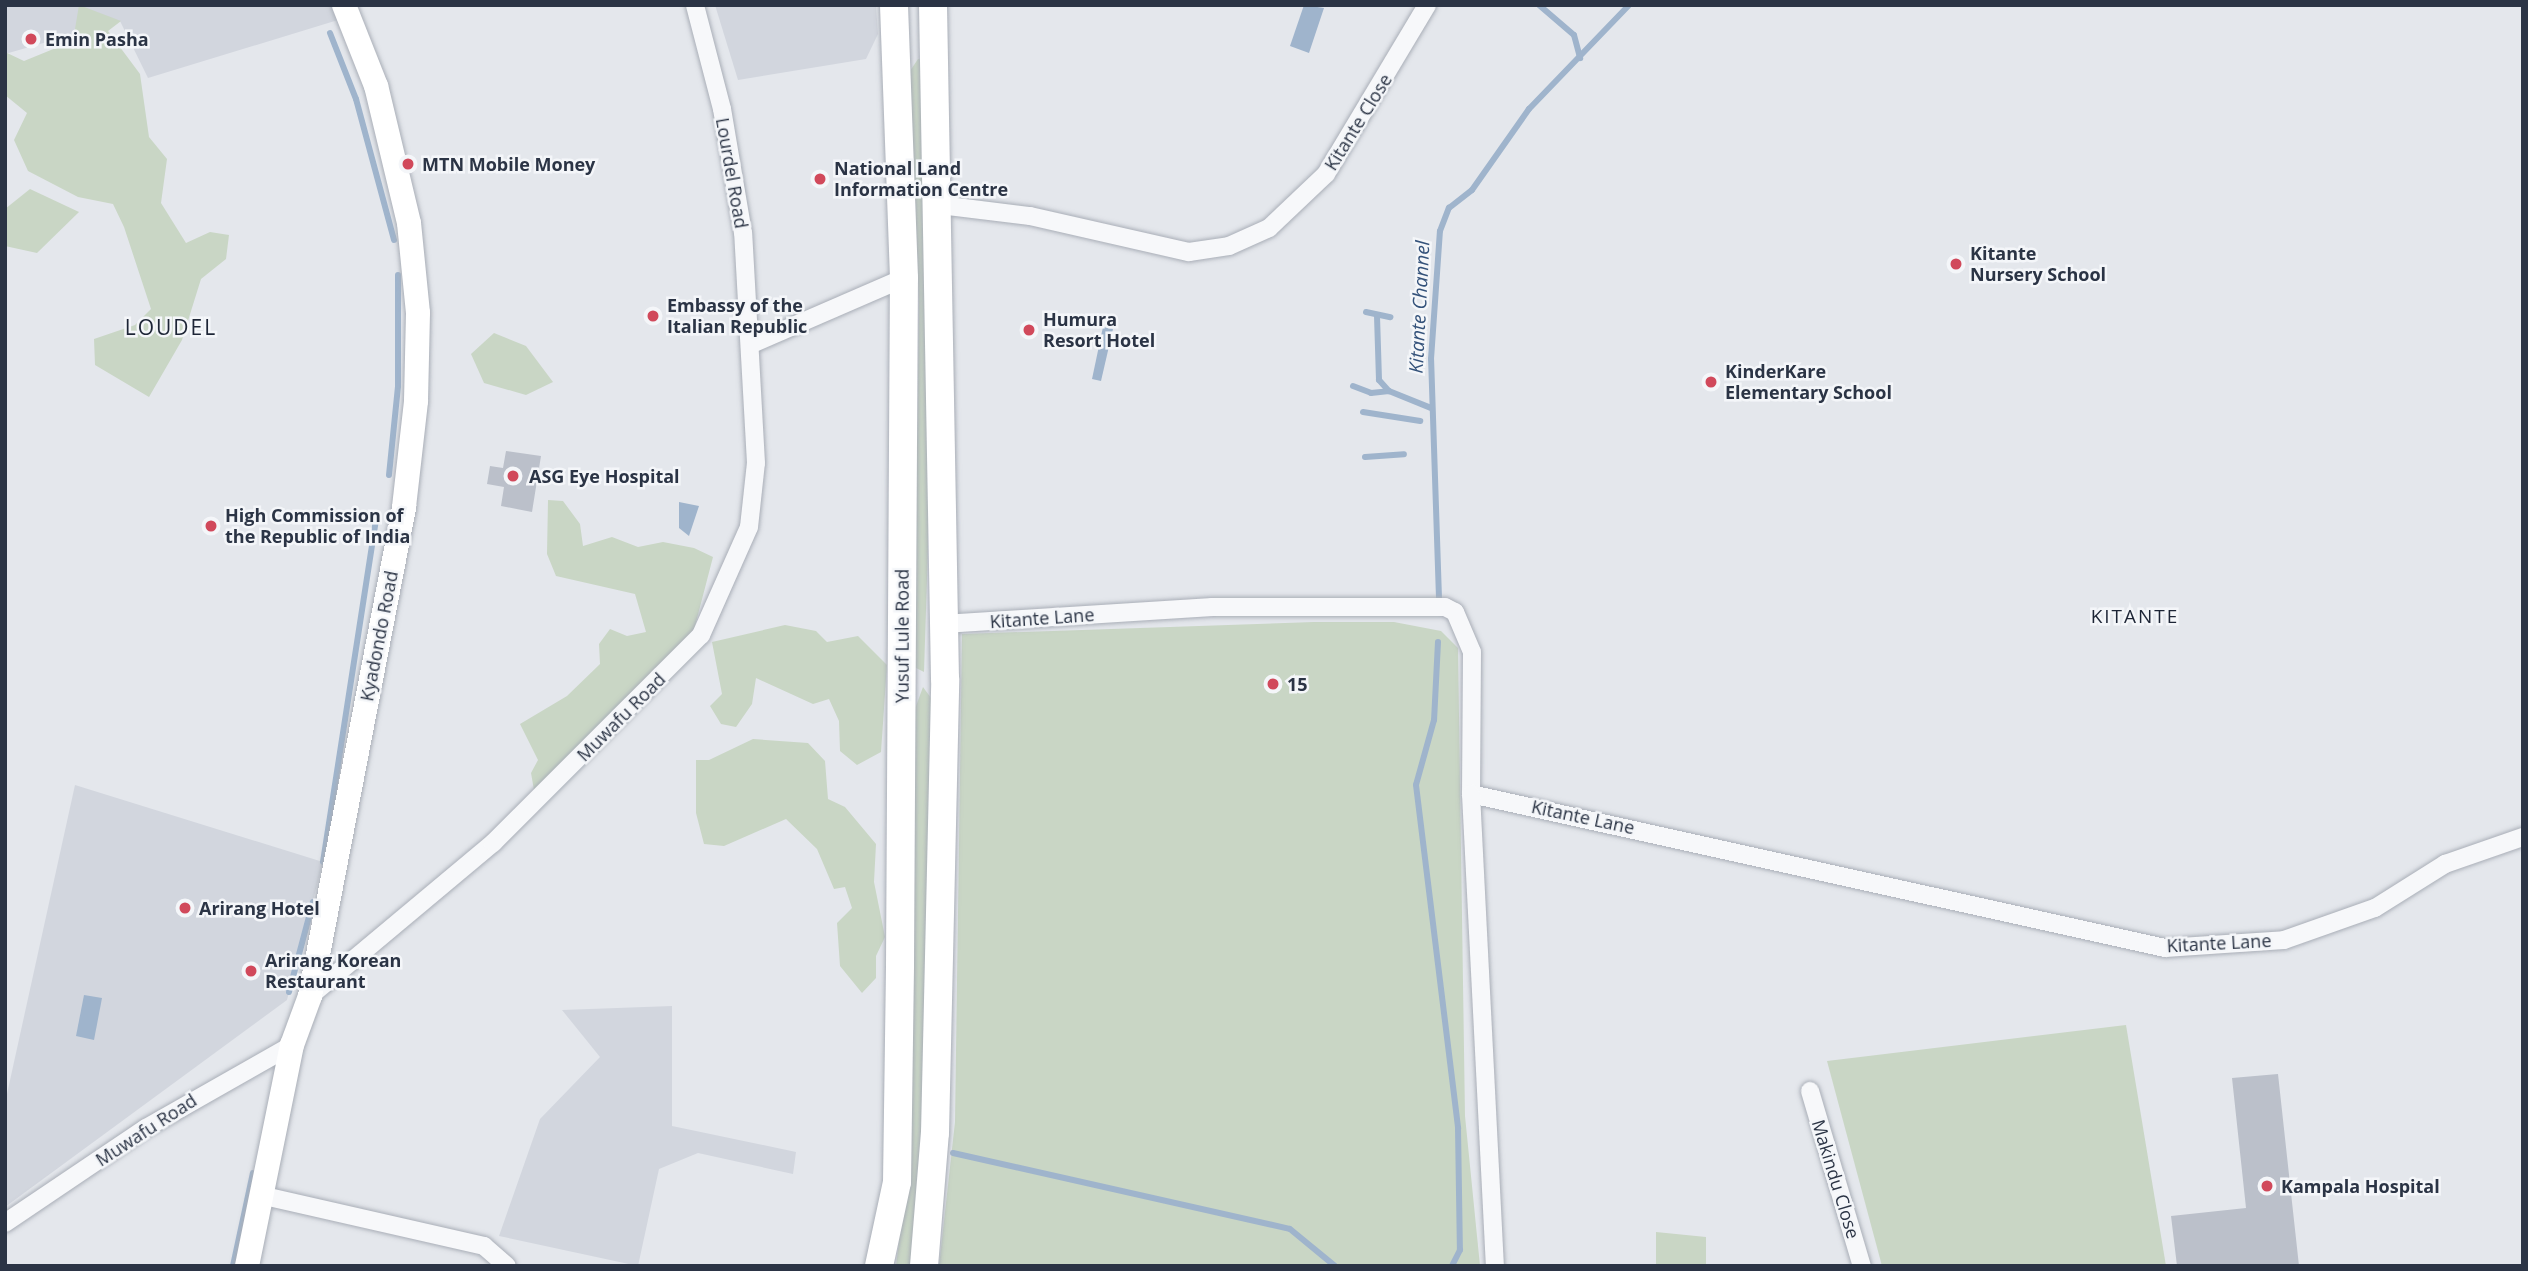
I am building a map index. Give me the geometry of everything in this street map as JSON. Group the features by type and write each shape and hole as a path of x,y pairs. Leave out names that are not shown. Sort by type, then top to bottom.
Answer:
{"main road":[{"name":"Kyadondo Road","path":"247,1266 292,1045 310,996 404,507 416,401 418,313 409,223 376,86 344,5"},
{"name":"Yusuf Lule Road","path":"879,1266 897,1182 904,278 894,5"},
{"path":"924,1266 935,1133 943,624 940,205 933,5"},
{"path":"896,40 934,34"}],"street":[{"name":"Lourdel Road","path":"695,5 722,109 741,219 752,344"},
{"name":"Kitante Close","path":"940,205 1030,216 1189,252 1229,246 1269,228 1326,174 1427,5"},
{"path":"752,344 904,278"},
{"name":"Muwafu Road","path":"310,996 494,843 705,630 749,527 756,463 752,344"},
{"name":"Kitante Lane","path":"943,624 1212,607 1445,607 1455,612 1472,652 1471,794 2165,948 2284,940 2375,908 2445,864 2523,837"},
{"path":"1471,794 1495,1266"},
{"name":"Muwafu Road","path":"5,1223 146,1128 292,1045"},
{"name":"Makindu Close","path":"1810,1091 1862,1266"},
{"path":"260,1195 485,1246 507,1266"}],"shaded area":[{"path":"5,5 331,5 338,20 148,78 120,21 5,54"},
{"path":"715,5 876,5 878,34 866,59 738,80"},
{"path":"75,785 323,862 287,1000 5,1207 5,1103"},
{"path":"672,1006 672,1126 796,1152 793,1174 698,1153 659,1169 638,1266 499,1236 540,1119 600,1057 562,1010"}],"green space":[{"path":"79,5 121,21 108,31 140,74 149,137 167,159 161,203 186,243 210,232 229,235 226,259 201,279 182,340 149,397 95,365 94,339 135,325 151,309 124,227 113,204 78,197 28,171 14,140 27,113 5,95 5,52 24,61 73,41"},
{"path":"918,59 923,60 932,423 924,672 914,667 919,303 910,71"},
{"path":"30,189 79,212 37,253 5,246 5,209"},
{"path":"494,333 526,346 553,382 526,395 484,383 471,354"},
{"path":"548,500 563,501 580,524 583,546 612,537 638,547 663,542 694,548 713,557 694,630 548,782 534,790 531,773 538,760 520,724 567,696 600,664 599,644 610,629 627,636 646,632 635,594 556,576 547,554"},
{"path":"1314,622 1394,622 1441,631 1458,648 1465,1116 1480,1266 939,1266 955,1122 962,634"},
{"path":"785,625 816,631 827,642 858,636 887,665 881,752 857,765 840,751 839,721 829,699 813,704 756,678 752,704 736,727 721,724 710,706 722,694 712,642"},
{"path":"923,687 931,698 925,1148 911,1266 896,1266 908,1166 912,717"},
{"path":"753,739 808,743 825,761 828,799 845,807 876,844 874,882 885,937 876,956 876,978 862,993 840,966 837,923 852,908 845,887 834,889 817,849 786,819 724,846 704,844 696,813 696,760 709,760"},
{"path":"2126,1025 2166,1266 1882,1266 1827,1061"},
{"path":"1656,1232 1706,1237 1706,1266 1656,1266"}],"water":[{"path":"1304,5 1324,8 1309,53 1290,46"},
{"path":"1103,327 1113,329 1101,381 1092,379"},
{"path":"679,502 699,506 689,536 679,528"},
{"path":"84,995 102,998 94,1040 76,1036"}],"building":[{"name":"ASG Eye Hospital","path":"506,451 541,456 532,512 501,506 504,487 487,484 490,466 503,468"},
{"name":"Kampala Hospital","path":"2278,1074 2299,1266 2177,1266 2171,1216 2246,1208 2232,1078"}],"waterway":[{"path":"1539,5 1574,35 1580,58"},
{"name":"Kitante Channel","path":"1439,598 1431,359 1440,231 1449,208 1472,190 1529,109 1629,5"},
{"path":"330,33 356,99 394,240"},
{"path":"389,475 398,386 398,275"},
{"path":"1366,312 1390,317"},
{"path":"1377,316 1379,380 1389,391 1431,408"},
{"path":"1353,386 1371,393 1389,391"},
{"path":"1363,412 1420,421"},
{"path":"1365,457 1404,454"},
{"path":"323,862 377,515"},
{"path":"1438,642 1434,720 1416,785 1458,1128 1460,1250 1452,1266"},
{"path":"289,992 313,902"},
{"path":"953,1153 1290,1229 1335,1266"},
{"path":"233,1266 253,1173"}],"place":[{"name":"Emin Pasha","path":"31,39"},
{"name":"MTN Mobile Money","path":"408,164"},
{"name":"National Land Information Centre","path":"820,179"},
{"name":"Kitante Nursery School","path":"1956,264"},
{"name":"Embassy of the Italian Republic","path":"653,316"},
{"name":"Humura Resort Hotel","path":"1029,330"},
{"name":"KinderKare Elementary School","path":"1711,382"},
{"name":"ASG Eye Hospital","path":"513,476"},
{"name":"High Commission of the Republic of India","path":"211,526"},
{"name":"15","path":"1273,684"},
{"name":"Arirang Hotel","path":"185,908"},
{"name":"Arirang Korean Restaurant","path":"251,971"},
{"name":"Kampala Hospital","path":"2267,1186"}],"district":[{"name":"LOUDEL","path":"171,327"},
{"name":"KITANTE","path":"2135,617"}]}
